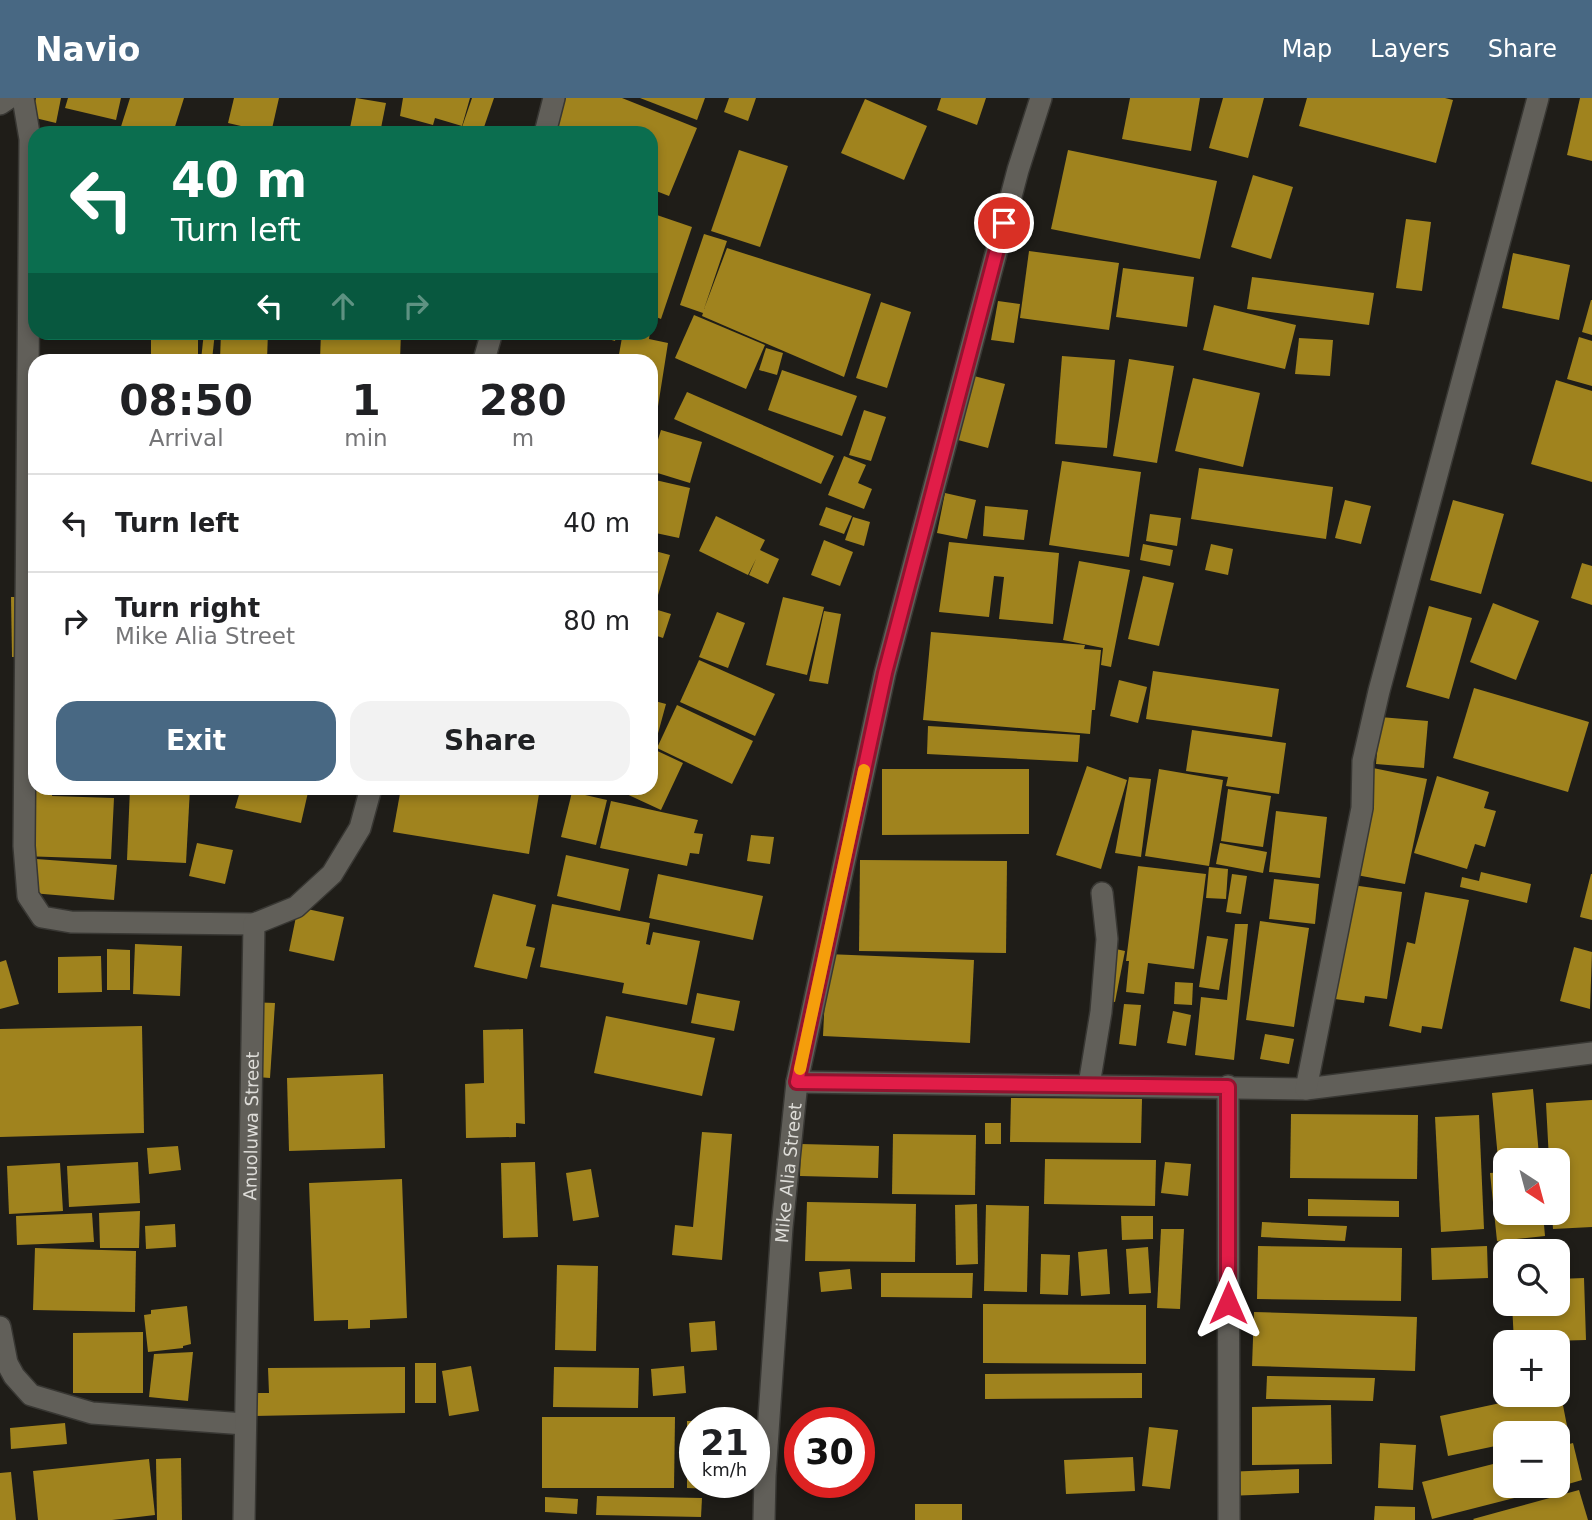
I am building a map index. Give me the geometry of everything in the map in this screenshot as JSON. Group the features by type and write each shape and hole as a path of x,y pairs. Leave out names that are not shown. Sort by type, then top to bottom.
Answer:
{"street":[{"path":"0,104 9,98"},
{"path":"23,98 28,127"},
{"path":"547,126 554,98"},
{"name":"Mike Alia Street","path":"765,1520 765,1476 780,1241 797,1082 885,673 1018,170 1041,98"},
{"path":"1306,1089 1363,808 1363,761 1379,691 1538,98"},
{"path":"28,375 24,846 28,897 42,917 71,922 254,924 296,907 332,874 360,828 369,795"},
{"path":"1089,1086 1101,1012 1107,940 1101,893"},
{"name":"Anuoluwa Street","path":"244,1520 254,924"},
{"path":"797,1082 1306,1089 1592,1053"},
{"path":"1228,1087 1229,1520"},
{"path":"0,1327 7,1363 14,1376 32,1395 92,1413 245,1424"}],"building":[{"path":"36,98 61,98 56,123 31,117"},
{"path":"68,98 121,98 116,120 65,108"},
{"path":"130,98 184,98 175,126 121,126"},
{"path":"234,98 279,98 273,126 241,126 228,123"},
{"path":"356,98 386,103 381,126 350,126"},
{"path":"403,98 470,98 462,126 435,118 433,125 400,116"},
{"path":"472,98 494,98 484,126 462,126"},
{"path":"557,98 622,98 697,128 669,196 658,192 658,126 546,126"},
{"path":"640,98 705,98 697,120"},
{"path":"729,98 756,98 748,121 724,112"},
{"path":"941,98 986,98 977,125 937,110"},
{"path":"1130,98 1200,98 1191,151 1122,139"},
{"path":"1223,98 1264,98 1248,158 1209,148"},
{"path":"1307,98 1453,100 1436,163 1299,126"},
{"path":"1580,98 1592,98 1592,161 1567,155"},
{"path":"865,99 927,126 904,180 841,153"},
{"path":"739,150 788,166 760,247 711,231"},
{"path":"1068,150 1217,181 1200,259 1051,229"},
{"path":"1253,175 1293,187 1271,259 1231,247"},
{"path":"658,215 692,227 661,319 658,318"},
{"path":"1406,219 1431,222 1422,291 1396,288"},
{"path":"704,234 727,241 704,309 727,248 871,294 844,377 680,305"},
{"path":"1029,251 1119,263 1109,330 1020,318"},
{"path":"1513,253 1570,265 1559,320 1502,308"},
{"path":"1123,268 1194,277 1187,327 1116,317"},
{"path":"1252,277 1374,293 1369,325 1247,309"},
{"path":"1592,300 1592,335 1582,332"},
{"path":"998,301 1020,304 1014,343 991,340"},
{"path":"881,302 911,312 887,388 856,378"},
{"path":"1214,305 1296,325 1285,369 1203,350"},
{"path":"694,315 765,345 746,389 675,358"},
{"path":"1579,337 1592,341 1592,386 1567,379"},
{"path":"1299,338 1333,340 1330,376 1295,374"},
{"path":"151,340 198,340 198,354 151,354"},
{"path":"203,340 214,340 213,354 202,354"},
{"path":"221,340 268,340 267,354 220,354"},
{"path":"321,340 401,340 400,354 320,354"},
{"path":"622,340 668,343 658,406 658,354 619,354"},
{"path":"766,348 783,353 777,375 759,370"},
{"path":"1062,356 1115,360 1107,448 1055,444"},
{"path":"1129,359 1174,366 1157,463 1113,456"},
{"path":"782,370 857,396 842,436 768,410"},
{"path":"974,376 1005,384 988,448 958,440"},
{"path":"1193,378 1260,393 1243,467 1175,451"},
{"path":"1556,380 1592,391 1592,482 1531,464"},
{"path":"687,392 834,456 821,484 674,419"},
{"path":"864,410 886,417 871,461 849,455"},
{"path":"661,430 702,442 690,483 658,473 658,440"},
{"path":"844,456 866,465 858,483 872,489 864,509 828,495"},
{"path":"1062,461 1141,472 1129,557 1049,545"},
{"path":"1199,468 1333,487 1326,539 1191,519"},
{"path":"658,481 690,488 679,538 658,534"},
{"path":"945,493 976,500 967,539 937,533"},
{"path":"1345,500 1371,506 1361,544 1335,538"},
{"path":"1453,500 1504,514 1481,594 1430,580"},
{"path":"985,506 1028,510 1024,540 983,536"},
{"path":"826,507 852,516 844,534 819,525"},
{"path":"1150,514 1181,518 1177,546 1146,541"},
{"path":"716,516 765,540 760,550 779,559 768,584 749,575 756,559 748,575 699,551"},
{"path":"853,517 870,522 864,546 845,540"},
{"path":"824,540 853,552 840,586 811,575"},
{"path":"949,542 1059,553 1053,624 999,619 1004,577 994,576 989,617 939,612"},
{"path":"1143,544 1173,550 1170,566 1140,560"},
{"path":"1211,544 1233,549 1228,575 1205,570"},
{"path":"658,552 670,555 658,595"},
{"path":"1079,561 1130,570 1111,667 1101,665 1103,648 1063,640"},
{"path":"1582,563 1592,566 1592,605 1571,598"},
{"path":"1143,576 1174,583 1159,646 1128,639"},
{"path":"11,597 28,597 28,657 12,657"},
{"path":"783,597 824,607 807,675 766,665"},
{"path":"1493,603 1539,621 1516,680 1470,662"},
{"path":"1429,606 1472,618 1449,699 1406,687"},
{"path":"658,610 671,614 663,638 658,636"},
{"path":"824,611 841,614 828,684 809,681"},
{"path":"717,612 745,623 728,668 699,657"},
{"path":"931,632 1085,645 1084,649 1101,650 1090,734 923,720"},
{"path":"699,660 775,694 755,736 680,702"},
{"path":"1153,671 1279,689 1272,737 1146,719"},
{"path":"1119,680 1147,687 1138,723 1110,716"},
{"path":"1474,688 1589,722 1568,792 1453,758"},
{"path":"658,702 666,704 658,733"},
{"path":"677,705 753,741 732,784 658,748"},
{"path":"1380,717 1428,721 1424,768 1376,764"},
{"path":"928,726 1080,735 1078,762 927,754"},
{"path":"1192,730 1286,743 1279,794 1226,786 1228,777 1186,771"},
{"path":"658,751 683,763 661,810 629,795 658,795"},
{"path":"1087,766 1127,780 1101,869 1056,855"},
{"path":"1373,768 1427,779 1405,884 1351,874"},
{"path":"882,769 1029,769 1029,834 882,835"},
{"path":"1159,769 1223,780 1209,866 1145,856"},
{"path":"1437,776 1489,792 1484,808 1496,811 1485,847 1475,844 1467,869 1414,853"},
{"path":"1129,777 1151,779 1141,857 1115,853"},
{"path":"1228,789 1271,796 1263,847 1221,841"},
{"path":"33,795 114,798 111,859 21,856"},
{"path":"130,795 190,795 186,863 127,860"},
{"path":"239,795 307,795 301,823 235,808"},
{"path":"400,795 539,795 529,854 393,832"},
{"path":"571,795 607,800 596,845 561,837"},
{"path":"611,801 698,820 694,833 703,834 699,854 690,853 687,866 600,848"},
{"path":"1276,811 1327,817 1320,878 1269,872"},
{"path":"751,835 774,837 770,864 747,861"},
{"path":"197,843 233,850 225,884 189,876"},
{"path":"1220,843 1267,852 1263,873 1216,864"},
{"path":"566,855 629,869 620,911 557,896"},
{"path":"23,858 117,865 114,900 20,892"},
{"path":"860,860 1007,861 1006,953 859,951"},
{"path":"1138,866 1206,874 1194,969 1148,963 1144,994 1126,992 1129,961 1126,961"},
{"path":"1209,867 1228,869 1226,899 1206,898"},
{"path":"1481,872 1531,884 1527,903 1460,887 1462,877 1479,881"},
{"path":"658,874 763,896 753,940 649,918"},
{"path":"1232,874 1247,876 1241,914 1226,912"},
{"path":"1592,874 1592,920 1580,917"},
{"path":"1274,879 1319,884 1315,924 1269,919"},
{"path":"1352,885 1402,892 1387,999 1365,996 1364,1003 1335,999"},
{"path":"1425,892 1469,900 1442,1029 1422,1026 1421,1033 1389,1026 1407,942 1415,944"},
{"path":"493,894 536,905 526,946 535,948 527,979 474,967"},
{"path":"552,904 650,923 646,944 650,945 653,932 700,941 687,1005 622,993 624,983 540,967"},
{"path":"298,907 344,917 334,961 289,951"},
{"path":"1260,921 1309,928 1294,1027 1246,1020"},
{"path":"1235,924 1248,924 1234,1060 1195,1055 1201,997 1227,1000"},
{"path":"1207,936 1228,939 1219,990 1199,987"},
{"path":"135,944 182,946 180,996 133,994"},
{"path":"1102,946 1125,951 1115,1002 1092,998"},
{"path":"1574,947 1592,952 1590,1009 1560,1001"},
{"path":"107,949 130,950 130,990 107,990"},
{"path":"827,954 974,960 970,1043 823,1036"},
{"path":"101,956 102,992 58,993 58,957"},
{"path":"6,960 19,1004 0,1009 0,962"},
{"path":"1175,982 1193,983 1192,1005 1174,1004"},
{"path":"697,993 740,1001 734,1031 691,1023"},
{"path":"251,1002 275,1003 270,1078 246,1076"},
{"path":"1124,1004 1141,1005 1136,1046 1119,1044"},
{"path":"1173,1011 1191,1015 1186,1046 1167,1043"},
{"path":"606,1016 715,1038 702,1096 594,1073"},
{"path":"142,1026 144,1133 0,1137 0,1029"},
{"path":"523,1029 525,1124 516,1123 516,1137 466,1138 465,1084 484,1083 483,1030"},
{"path":"1265,1034 1294,1039 1289,1064 1260,1059"},
{"path":"383,1074 385,1148 289,1151 287,1078"},
{"path":"1533,1089 1538,1148 1497,1148 1492,1093"},
{"path":"1011,1098 1142,1099 1141,1143 1010,1142"},
{"path":"1592,1100 1592,1227 1553,1229 1553,1225 1570,1225 1570,1148 1548,1148 1546,1103"},
{"path":"1291,1114 1418,1115 1417,1179 1290,1178"},
{"path":"1479,1115 1484,1229 1441,1232 1435,1117"},
{"path":"985,1123 1001,1123 1001,1144 985,1144"},
{"path":"702,1132 732,1134 722,1260 672,1255 675,1225 693,1227"},
{"path":"893,1134 976,1135 975,1195 892,1194"},
{"path":"801,1144 879,1146 878,1178 800,1176"},
{"path":"178,1146 181,1170 149,1174 147,1148"},
{"path":"1045,1159 1156,1160 1155,1206 1044,1204"},
{"path":"138,1162 140,1203 69,1207 67,1166"},
{"path":"535,1162 538,1237 503,1238 501,1163"},
{"path":"1165,1162 1191,1164 1188,1196 1161,1193"},
{"path":"60,1163 63,1211 9,1214 7,1166"},
{"path":"591,1169 599,1217 573,1221 566,1173"},
{"path":"1490,1173 1493,1173 1493,1202"},
{"path":"402,1179 407,1318 370,1320 370,1328 348,1329 348,1320 314,1321 309,1183"},
{"path":"1308,1199 1399,1201 1399,1217 1308,1216"},
{"path":"807,1202 916,1204 915,1262 805,1261"},
{"path":"977,1204 978,1264 956,1265 955,1205"},
{"path":"986,1205 1029,1206 1027,1292 984,1291"},
{"path":"140,1211 139,1248 100,1248 99,1213"},
{"path":"92,1213 94,1242 17,1245 16,1216"},
{"path":"1121,1216 1153,1216 1153,1239 1122,1240"},
{"path":"1262,1222 1347,1226 1345,1241 1261,1237"},
{"path":"175,1224 176,1247 146,1249 145,1226"},
{"path":"1495,1225 1544,1225 1545,1236 1497,1239"},
{"path":"1161,1229 1184,1229 1180,1309 1157,1308"},
{"path":"1258,1246 1402,1248 1401,1301 1257,1299"},
{"path":"1487,1246 1488,1278 1432,1280 1431,1248"},
{"path":"1148,1247 1151,1293 1129,1294 1126,1249"},
{"path":"35,1248 136,1251 135,1312 33,1310"},
{"path":"1107,1249 1110,1294 1081,1296 1078,1252"},
{"path":"1041,1254 1070,1255 1068,1295 1040,1294"},
{"path":"557,1265 598,1266 596,1351 555,1350"},
{"path":"850,1269 852,1289 821,1292 819,1272"},
{"path":"881,1273 973,1273 972,1298 881,1297"},
{"path":"1584,1278 1586,1340 1570,1340 1570,1330 1513,1330 1513,1316 1570,1316 1570,1279"},
{"path":"983,1304 1146,1305 1146,1364 983,1363"},
{"path":"187,1306 191,1344 183,1348 148,1352 144,1315 151,1314 151,1310"},
{"path":"1254,1312 1417,1317 1415,1371 1252,1366"},
{"path":"715,1321 717,1350 691,1352 689,1323"},
{"path":"143,1332 143,1393 73,1393 73,1333"},
{"path":"193,1352 188,1401 149,1397 154,1354"},
{"path":"415,1363 436,1363 436,1403 415,1403"},
{"path":"471,1366 479,1411 449,1416 442,1371"},
{"path":"684,1366 686,1393 653,1396 651,1369"},
{"path":"405,1367 405,1413 251,1416 251,1393 269,1393 268,1368"},
{"path":"554,1367 639,1368 638,1408 553,1407"},
{"path":"1142,1373 1142,1398 985,1399 985,1374"},
{"path":"1267,1376 1375,1378 1373,1401 1266,1399"},
{"path":"1331,1405 1332,1464 1252,1465 1252,1407"},
{"path":"1493,1405 1493,1407 1563,1407 1566,1421 1493,1421 1493,1447 1448,1456 1440,1416"},
{"path":"542,1417 675,1417 674,1488 542,1488"},
{"path":"65,1423 67,1444 11,1449 10,1428"},
{"path":"1149,1427 1178,1430 1170,1489 1142,1486"},
{"path":"1380,1443 1416,1445 1413,1490 1378,1488"},
{"path":"1573,1443 1582,1480 1570,1484 1570,1444"},
{"path":"1133,1457 1135,1491 1066,1494 1064,1460"},
{"path":"181,1458 182,1520 157,1520 156,1459"},
{"path":"149,1459 155,1515 112,1520 38,1520 33,1471"},
{"path":"1493,1464 1493,1498 1514,1498 1432,1519 1422,1482"},
{"path":"1299,1469 1299,1493 1227,1496 1226,1472"},
{"path":"11,1472 16,1520 0,1520 0,1473"},
{"path":"1579,1490 1588,1520 1473,1519 1550,1498 1570,1498 1570,1492"},
{"path":"597,1496 702,1498 701,1517 596,1515"},
{"path":"545,1497 578,1499 577,1514 545,1512"},
{"path":"915,1504 962,1504 962,1520 915,1520"},
{"path":"1375,1506 1415,1507 1415,1520 1374,1520"}],"slow traffic":[{"path":"800,1069 864,770"}],"route":[{"path":"1004,223 885,673 797,1082 1228,1087 1228,1303"}]}
